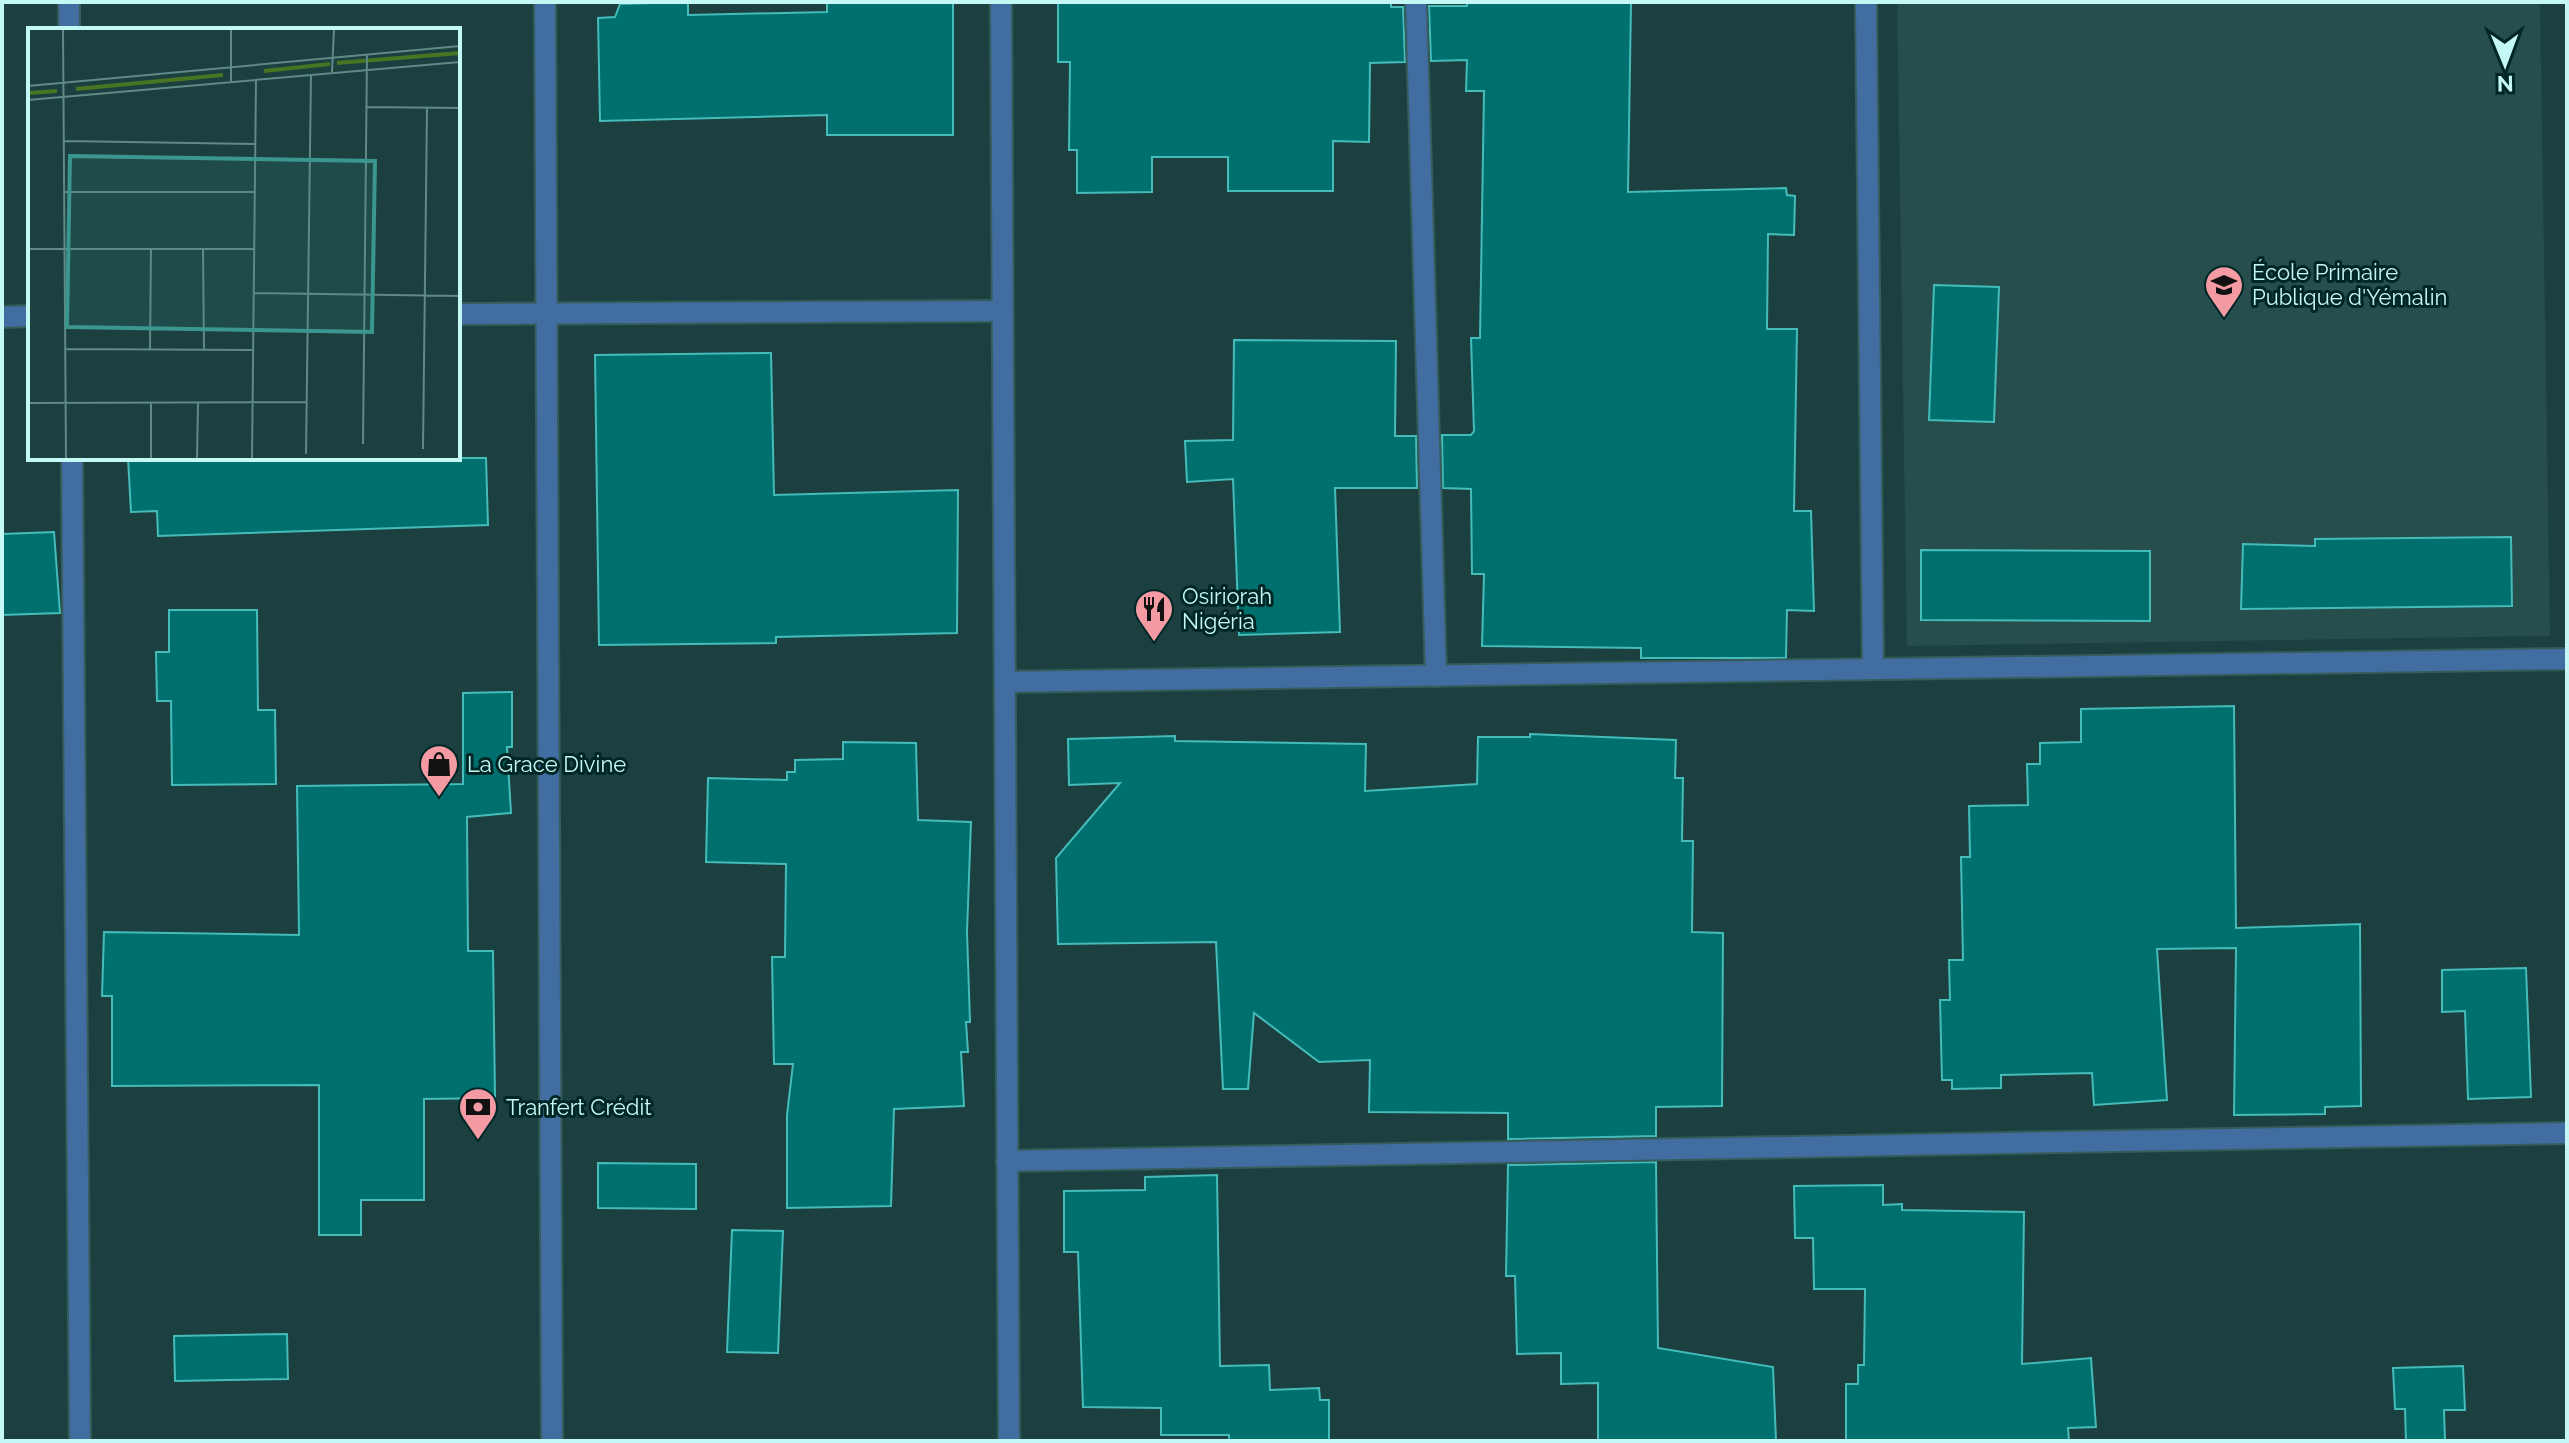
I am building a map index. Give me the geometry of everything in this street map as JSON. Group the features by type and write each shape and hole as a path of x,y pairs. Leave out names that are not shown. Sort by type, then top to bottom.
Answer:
{"street":[{"path":"69,2 69,28"},
{"path":"545,2 552,1441"},
{"path":"1001,2 1009,1441"},
{"path":"1416,2 1436,676"},
{"path":"1866,2 1873,669"},
{"path":"460,314 1002,311"},
{"path":"2,317 28,316"},
{"path":"72,460 80,1441"},
{"path":"1005,682 2567,659"},
{"path":"1007,1161 2567,1133"}],"shaded area":[{"name":"École Primaire Publique d'Yémalin","path":"1897,2 2540,2 2550,636 1907,646"}],"building":[{"path":"688,2 688,15 827,12 827,2 953,2 953,135 827,135 827,115 600,121 598,18 615,17 620,4"},
{"path":"1058,2 1391,2 1391,7 1403,7 1405,62 1370,63 1369,142 1333,141 1333,191 1228,191 1228,157 1152,157 1152,192 1077,193 1077,150 1069,150 1070,62 1058,62"},
{"path":"1467,2 1631,2 1628,192 1786,188 1787,195 1795,196 1794,235 1768,234 1767,329 1797,329 1794,511 1811,511 1814,611 1787,610 1786,658 1641,658 1641,648 1482,646 1484,574 1472,574 1471,489 1443,488 1442,435 1471,435 1474,431 1471,338 1480,338 1484,91 1466,91 1467,60 1431,61 1429,6 1467,6"},
{"path":"1934,285 1999,287 1994,422 1929,420"},
{"path":"1234,340 1396,341 1395,436 1416,436 1417,488 1335,488 1340,632 1239,635 1233,479 1187,482 1185,441 1233,440"},
{"path":"771,353 774,495 958,490 957,633 776,637 776,643 599,645 595,355"},
{"path":"486,458 488,525 158,536 157,511 131,512 128,460"},
{"path":"54,532 60,613 2,615 2,534"},
{"path":"2511,537 2512,606 2241,609 2243,544 2315,546 2315,539"},
{"path":"1921,550 2150,551 2150,621 1921,620"},
{"path":"169,610 257,610 258,710 275,710 276,784 172,785 171,701 157,701 156,652 169,652"},
{"path":"512,692 512,747 507,747 511,813 467,817 468,951 493,951 495,1098 424,1099 424,1200 361,1200 361,1235 319,1235 319,1085 112,1086 112,996 102,996 104,932 299,935 297,786 463,784 463,693"},
{"path":"2234,706 2236,928 2360,924 2361,1106 2325,1107 2325,1114 2234,1115 2236,948 2157,949 2167,1100 2094,1105 2092,1073 2001,1075 2001,1088 1952,1089 1952,1080 1942,1080 1940,1000 1950,1000 1949,960 1963,960 1961,857 1970,857 1969,806 2028,805 2027,764 2040,764 2040,743 2081,742 2081,709"},
{"path":"1530,734 1676,740 1675,778 1683,778 1682,841 1693,841 1692,932 1723,933 1722,1106 1656,1107 1656,1136 1508,1139 1508,1113 1369,1112 1370,1060 1319,1062 1254,1013 1248,1089 1223,1089 1216,942 1058,944 1056,858 1120,783 1069,785 1068,739 1175,736 1175,741 1366,744 1365,791 1477,784 1478,737 1530,737"},
{"path":"843,742 916,743 918,820 971,822 967,932 970,1022 966,1022 968,1052 961,1052 964,1106 894,1109 891,1206 787,1208 787,1115 793,1064 774,1064 772,957 785,957 786,864 706,862 708,778 787,780 787,772 795,772 795,760 843,759"},
{"path":"2526,968 2531,1097 2468,1099 2465,1011 2442,1012 2442,970"},
{"path":"1656,1162 1658,1348 1773,1367 1776,1441 1598,1441 1598,1383 1561,1384 1561,1353 1517,1354 1515,1276 1506,1276 1508,1165"},
{"path":"598,1163 696,1164 696,1209 598,1208"},
{"path":"1217,1175 1220,1366 1269,1365 1270,1390 1319,1388 1320,1400 1329,1400 1329,1441 1229,1441 1229,1435 1161,1435 1161,1408 1083,1407 1078,1252 1064,1252 1064,1191 1145,1190 1145,1177"},
{"path":"1883,1185 1883,1205 1902,1204 1902,1210 2024,1212 2022,1364 2091,1358 2096,1427 2068,1428 2069,1441 1846,1441 1846,1384 1858,1384 1858,1365 1864,1365 1865,1289 1814,1289 1813,1238 1795,1238 1794,1186"},
{"path":"732,1230 783,1231 778,1353 727,1352"},
{"path":"287,1334 288,1379 175,1381 174,1336"},
{"path":"2463,1366 2465,1410 2444,1410 2445,1441 2406,1441 2405,1409 2395,1409 2393,1368"}],"place":[{"name":"École Primaire Publique d'Yémalin","path":"2224,319"},
{"name":"Osiriorah Nigéria","path":"1154,643"},
{"name":"La Grace Divine","path":"439,798"},
{"name":"Tranfert Crédit","path":"478,1141"}]}
